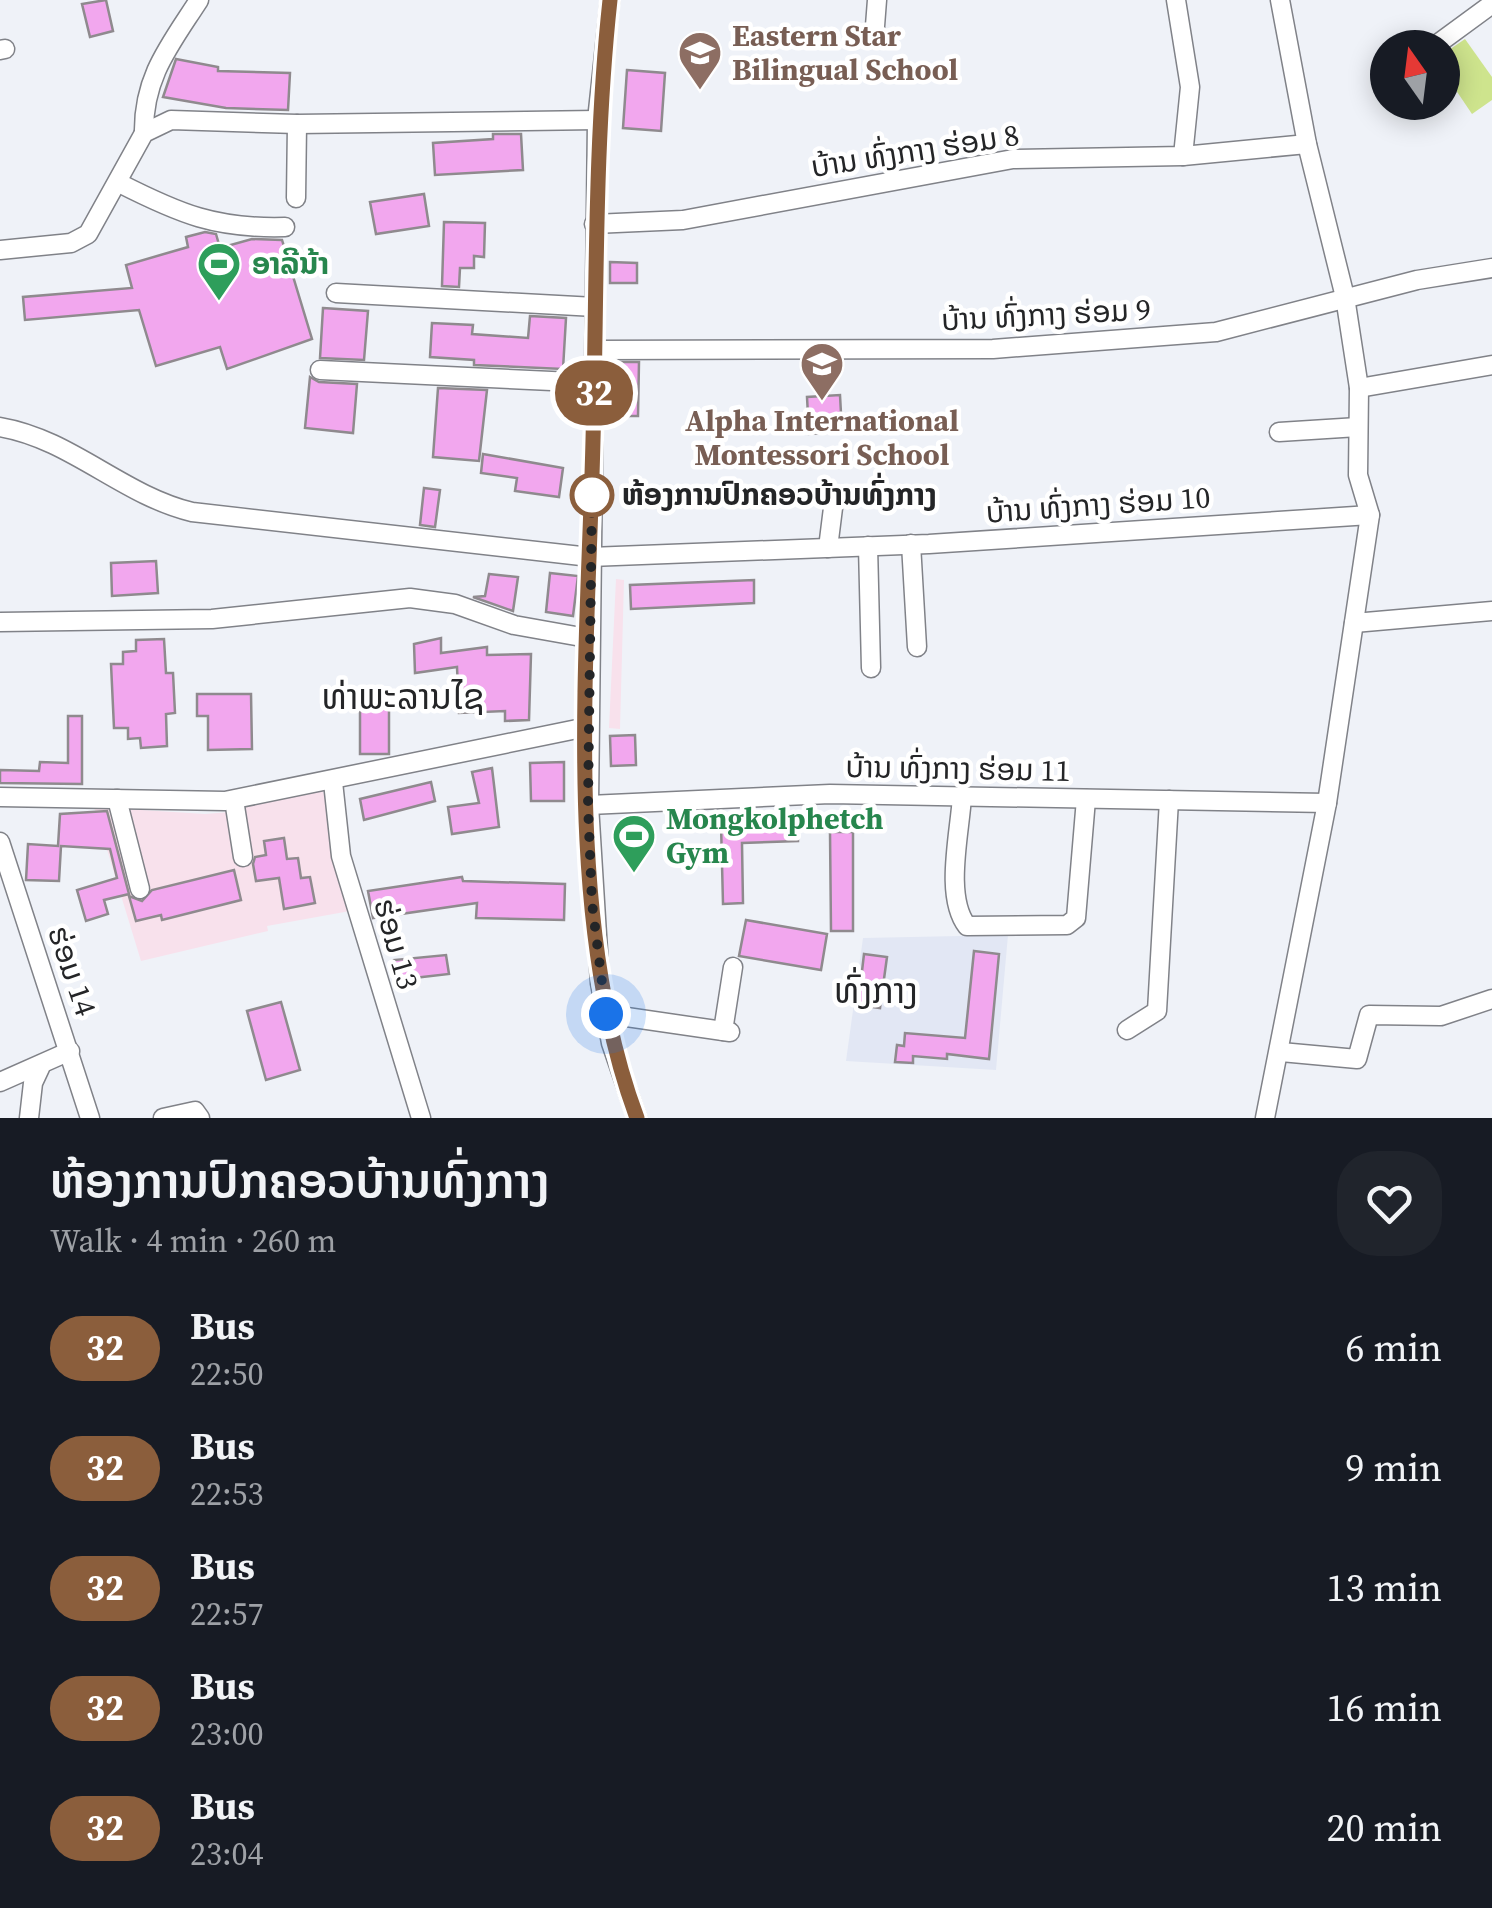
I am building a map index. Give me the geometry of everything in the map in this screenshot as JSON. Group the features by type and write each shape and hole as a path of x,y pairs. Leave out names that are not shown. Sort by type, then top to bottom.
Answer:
{"street":[{"path":"0,250 80,239 95,227 144,133 144,106 153,69 200,0"},
{"path":"610,0 597,120 594,224 588,805 592,903 606,1014 637,1118"},
{"path":"874,39 877,0"},
{"path":"1176,0 1190,88 1183,156"},
{"path":"1265,1118 1327,803 1370,515 1358,475 1360,388 1345,297 1307,144 1280,0"},
{"path":"1457,30 1492,4"},
{"path":"144,133 172,120 297,124 597,120"},
{"path":"296,198 297,124"},
{"name":"ບ້ານ ທົ່ງກາງ ຮ່ອມ 8","path":"594,224 683,220 1013,159 1183,156 1307,144"},
{"path":"119,182 201,221 240,228 285,227"},
{"name":"ບ້ານ ທົ່ງກາງ ຮ່ອມ 9","path":"595,350 1011,348 1216,332 1345,297 1492,268"},
{"path":"336,293 595,307"},
{"path":"1360,388 1492,365"},
{"path":"320,370 595,383"},
{"name":"ບ້ານ ທົ່ງກາງ ຮ່ອມ 10","path":"0,427 36,433 142,496 192,512 590,558 912,544 1370,515"},
{"path":"1279,432 1358,427"},
{"path":"828,548 834,508"},
{"path":"912,544 917,647"},
{"path":"868,546 871,668"},
{"path":"0,622 212,619 410,598 454,604 527,628 587,638"},
{"path":"1354,623 1492,611"},
{"path":"0,797 234,800 587,726"},
{"name":"ຮ່ອມ 13","path":"332,782 341,856 421,1118"},
{"name":"ບ້ານ ທົ່ງກາງ ຮ່ອມ 11","path":"588,805 830,794 1327,803"},
{"path":"962,796 956,895 958,914 967,926 1067,925 1076,918 1086,798"},
{"path":"117,800 140,889"},
{"path":"234,800 242,857"},
{"path":"1127,1030 1157,1012 1170,800"},
{"name":"ຮ່ອມ 14","path":"0,842 90,1118"},
{"path":"606,1014 727,1032 733,967"},
{"path":"1280,1052 1357,1059 1369,1016 1441,1016 1492,999"},
{"path":"0,1082 40,1068 70,1051"},
{"path":"29,1118 33,1083 40,1068"},
{"path":"163,1118 195,1111 200,1118"}],"shaded area":[{"path":"616,579 624,580 620,729 609,728"},
{"path":"323,791 350,911 267,926 268,931 141,961 94,807 205,814 230,812 230,803"},
{"path":"1008,935 996,1070 846,1061 863,938"}],"green space":[{"path":"1465,39 1492,77 1492,100 1472,114 1460,96 1460,42"}],"building":[{"path":"106,0 113,31 90,37 82,4"},
{"path":"176,59 218,67 218,71 290,73 288,110 226,108 163,97"},
{"path":"627,70 665,73 661,131 623,128"},
{"path":"493,134 521,134 523,170 435,175 433,143 493,139"},
{"path":"424,194 429,226 376,234 370,202"},
{"path":"444,222 485,223 484,257 474,256 474,268 460,268 459,287 442,286"},
{"name":"ອາລີນ້າ","path":"205,232 216,234 220,248 252,239 282,240 312,339 227,369 220,347 156,366 139,310 25,320 23,297 132,288 126,265 188,247 186,237"},
{"path":"610,262 637,263 637,283 610,283"},
{"path":"323,308 368,311 364,360 320,358"},
{"path":"530,316 566,318 563,369 474,365 474,360 430,357 432,323 473,325 472,334 528,338"},
{"path":"613,362 639,362 638,416 613,416"},
{"path":"310,377 319,382 357,384 353,433 305,428"},
{"path":"438,388 487,390 479,461 433,457"},
{"path":"840,395 842,432 809,434 807,397"},
{"path":"483,454 563,468 559,497 515,491 517,478 481,473"},
{"path":"424,488 440,490 435,527 420,525"},
{"path":"156,561 158,593 112,596 111,563"},
{"path":"550,573 578,576 573,616 546,612"},
{"path":"489,574 518,577 513,611 473,597 485,596"},
{"path":"754,580 754,603 631,609 630,585"},
{"path":"441,638 441,653 487,647 487,655 531,654 529,720 505,721 505,711 459,713 457,667 415,673 414,644"},
{"path":"164,639 166,673 173,673 175,713 166,714 167,746 141,748 140,738 128,739 128,728 114,728 111,664 123,664 123,652 136,651 136,640"},
{"path":"197,694 251,694 252,749 208,750 208,716 197,716"},
{"path":"389,706 389,754 360,754 360,709"},
{"path":"68,716 82,716 82,784 0,783 0,770 39,771 40,762 68,763"},
{"path":"635,735 636,765 611,766 610,736"},
{"path":"564,762 564,801 531,801 530,763"},
{"path":"492,768 499,827 452,834 448,807 479,803 472,772"},
{"path":"431,782 435,801 364,820 360,799"},
{"path":"107,811 129,894 104,900 108,914 86,921 77,890 117,878 110,849 61,846 59,881 26,880 28,844 58,846 60,814"},
{"path":"798,822 798,841 742,843 743,903 723,904 721,824"},
{"path":"830,832 853,832 853,931 831,931"},
{"path":"284,838 287,859 298,858 301,878 310,877 315,903 284,909 279,878 256,881 253,864 255,857 266,855 264,841"},
{"path":"234,870 241,900 162,920 161,915 136,921 129,896 142,901 152,890"},
{"path":"462,877 463,881 565,884 564,920 476,918 477,903 373,918 368,891"},
{"path":"746,920 827,934 821,970 739,956"},
{"path":"974,951 999,954 989,1059 947,1054 947,1059 913,1056 913,1063 895,1062 897,1045 904,1046 905,1033 965,1038"},
{"path":"864,954 887,957 880,1008 858,1005"},
{"path":"446,955 449,974 396,980 394,960"},
{"path":"281,1002 300,1070 266,1080 247,1011"}],"bus line":[{"name":"32","path":"610,0 597,120 594,224 588,805 600,983 611,1043 637,1118"}],"place":[{"name":"Eastern Star Bilingual School","path":"700,91"},
{"name":"ອາລີນ້າ","path":"219,302"},
{"name":"Alpha International Montessori School","path":"822,402"},
{"name":"ຫ້ອງການປົກຄອວບ້ານທົ່ງກາງ","path":"592,495"},
{"name":"Mongkolphetch Gym","path":"634,874"}],"district":[{"name":"ທ່າພະລານໄຊ","path":"403,697"},
{"name":"ທົ່ງກາງ","path":"876,991"}],"route":[{"path":"592,495 587,638 588,805 592,903 606,1014"}]}
